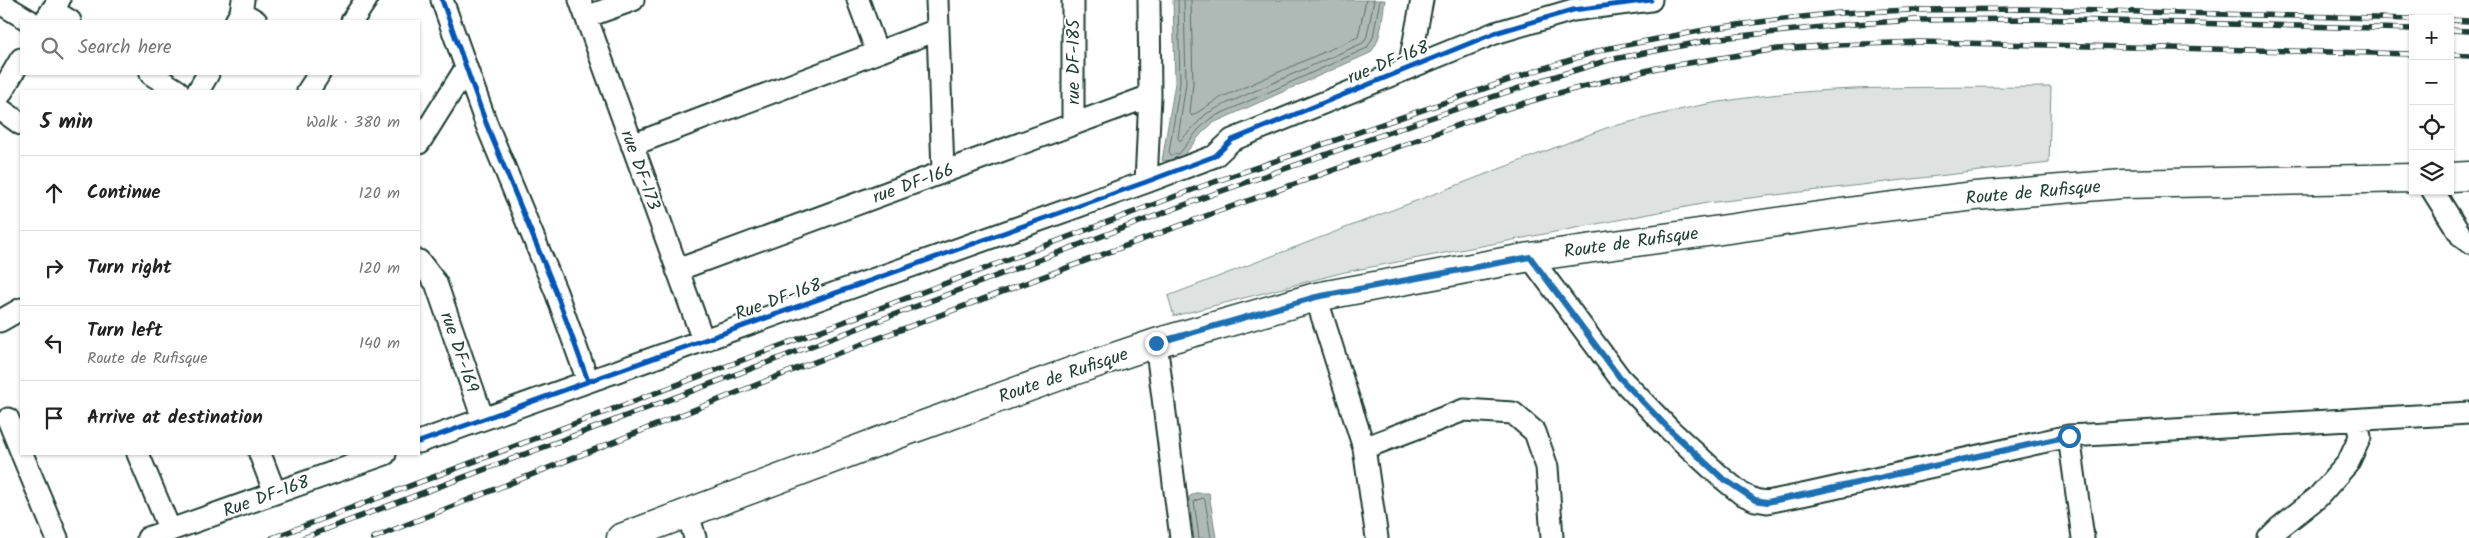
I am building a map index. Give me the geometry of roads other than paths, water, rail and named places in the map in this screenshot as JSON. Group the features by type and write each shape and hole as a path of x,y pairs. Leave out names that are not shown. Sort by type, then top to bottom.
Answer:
{"main road":[{"name":"Route de Rufisque","path":"622,538 692,526 904,432 1156,343 1316,297 1530,257 1869,208 1975,196 2124,184 2409,178"}],"street":[{"path":"244,14 259,0"},
{"path":"353,20 366,0"},
{"path":"442,0 507,176 556,292 588,381"},
{"path":"583,9 632,0"},
{"path":"858,0 877,52"},
{"path":"937,0 936,30 943,172"},
{"name":"rue DF-185","path":"1073,0 1073,124"},
{"path":"1146,182 1150,96 1149,0"},
{"path":"1409,68 1422,0"},
{"name":"rue DF-168","path":"1146,182 1215,156 1232,140 1495,33 1573,5 1651,0"},
{"path":"0,3 28,20"},
{"name":"rue DF-173","path":"583,9 702,340"},
{"path":"632,146 936,30"},
{"path":"0,95 20,61"},
{"path":"420,141 466,68"},
{"path":"153,75 176,90"},
{"path":"199,90 207,75"},
{"path":"309,90 318,75"},
{"name":"rue DF-166","path":"677,270 1150,96"},
{"path":"0,109 20,123"},
{"name":"Rue DF-168","path":"420,442 1146,182"},
{"path":"2436,195 2462,237 2469,242"},
{"path":"1530,257 1620,378 1721,477 1755,500 1767,502 2069,436 2469,413"},
{"name":"rue DF-169","path":"420,262 436,283 483,419"},
{"path":"1316,297 1364,448 1377,538"},
{"path":"0,321 20,311"},
{"path":"1156,343 1181,538"},
{"path":"1364,448 1464,410 1512,413 1535,432 1547,467 1552,538"},
{"path":"10,418 20,447"},
{"path":"2269,538 2318,497 2348,463 2360,437 2357,420"},
{"path":"2069,436 2083,538"},
{"path":"23,455 57,538"},
{"path":"138,455 170,530"},
{"path":"260,455 275,493"},
{"name":"Rue DF-168","path":"148,538 380,455"}],"water":[{"path":"1173,0 1385,0 1379,35 1370,53 1213,123 1202,133 1181,159 1162,161 1175,83"},
{"path":"1195,493 1209,493 1216,538 1194,538 1189,497"}],"railway":[{"path":"272,538 1200,187 1538,70 1605,49 1715,28 1775,20 1839,13 1911,10 2028,9 2409,19"},
{"path":"303,538 1216,193 1427,119 1609,60 1721,38 1840,25 1915,20 2033,19 2409,29"},
{"path":"2454,20 2469,21"},
{"path":"2454,30 2469,31"},
{"path":"373,538 801,367 1211,214 1495,112 1551,95 1657,68 1778,49 1920,42 2409,54"},
{"path":"2454,55 2469,56"}]}
